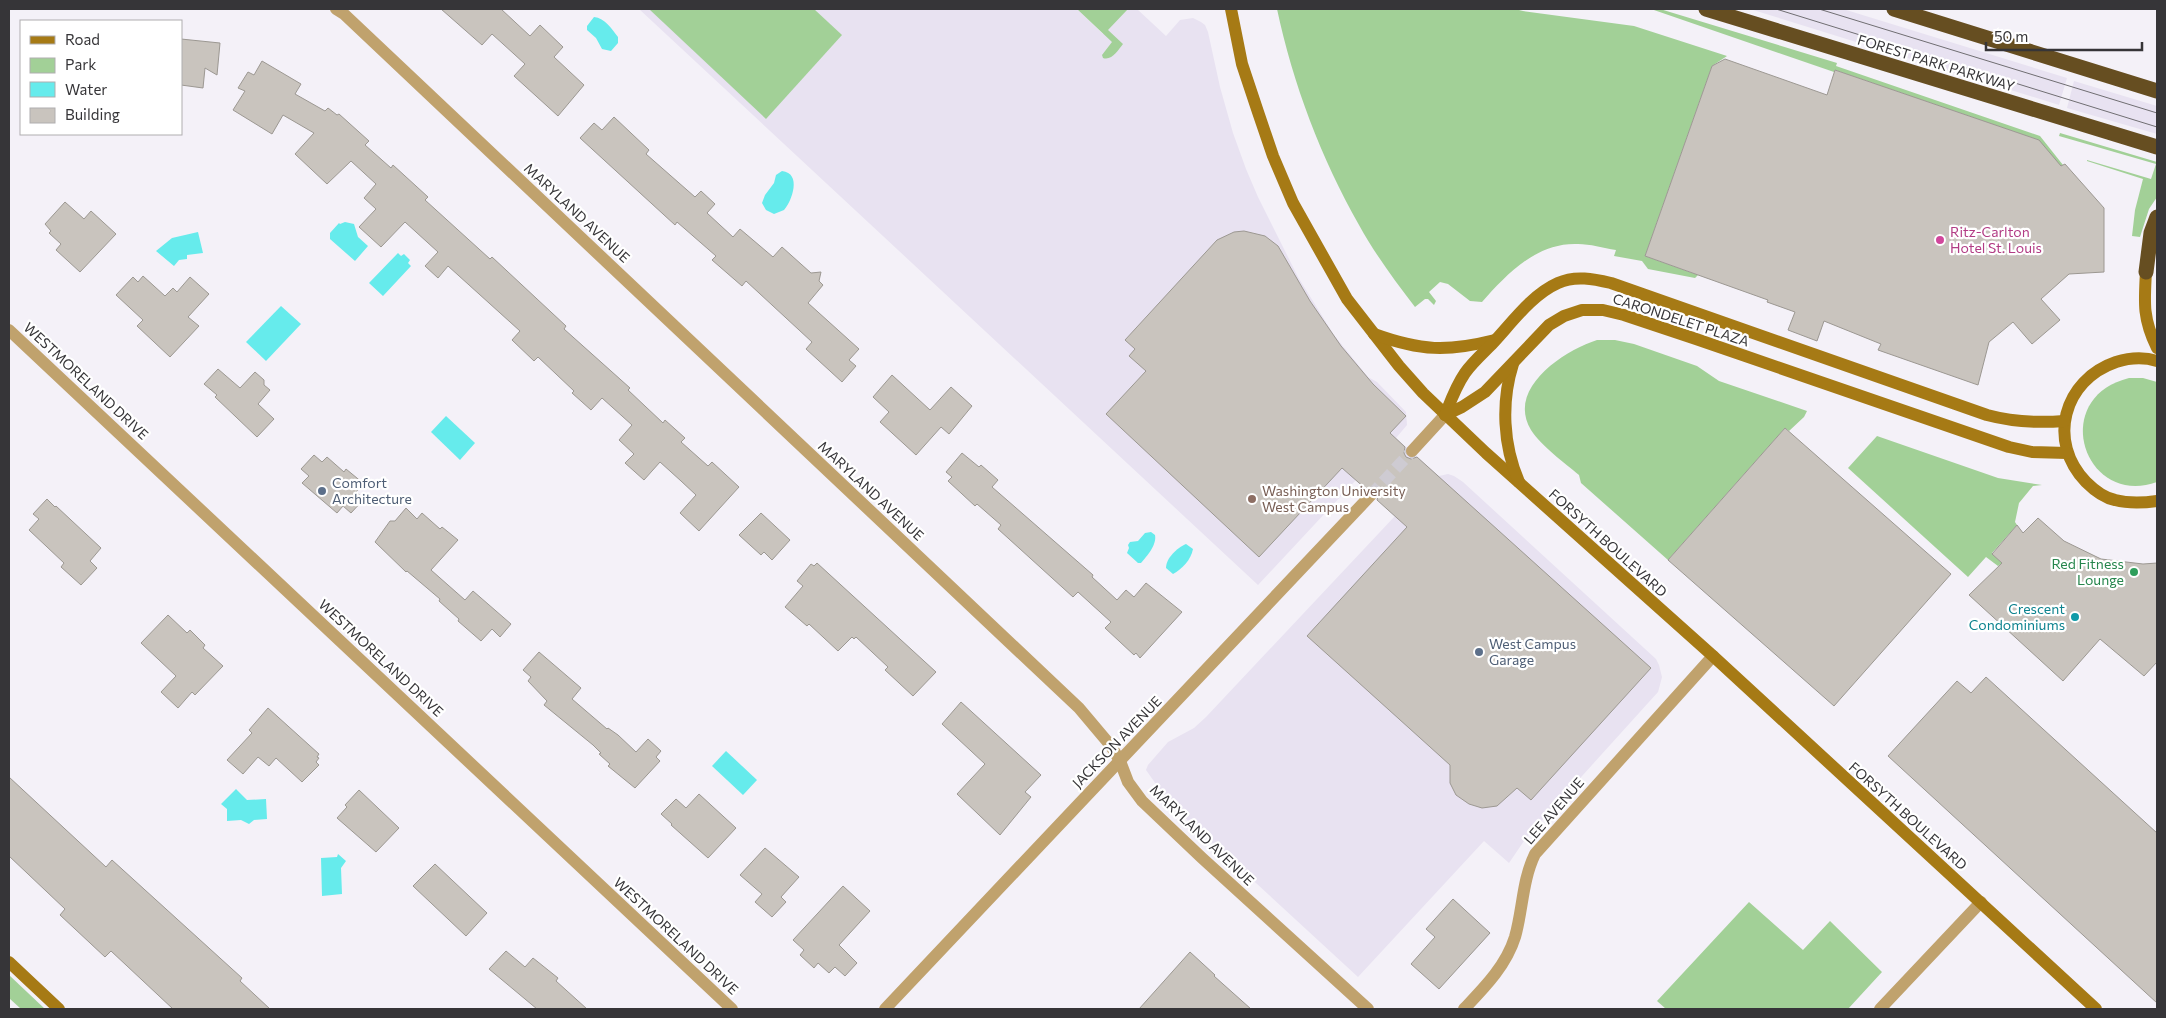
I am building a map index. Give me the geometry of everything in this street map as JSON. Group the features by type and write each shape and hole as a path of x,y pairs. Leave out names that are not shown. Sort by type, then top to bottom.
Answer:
{"highway":[{"name":"FOREST PARK PARKWAY","path":"1706,9 2157,147"},
{"path":"1894,9 2157,91"},
{"path":"2146,272 2151,233 2157,217"}],"street":[{"name":"MARYLAND AVENUE","path":"336,9 344,14 1079,708 1102,734 1120,761 1128,782 1142,801 1368,1009"},
{"name":"FORSYTH BOULEVARD","path":"1231,9 1242,64 1273,156 1293,203 1347,299 1399,366 1446,415 1520,485 1713,656 2096,1009"},
{"path":"2157,245 2146,272 2144,301 2146,322 2157,348"},
{"name":"CARONDELET PLAZA","path":"1446,415 1452,396 1466,371 1534,300 1559,282 1576,278 1611,283 1988,415 2008,420 2043,423 2064,421"},
{"name":"CARONDELET PLAZA","path":"1446,415 1485,392 1548,326 1564,316 1582,310 1603,310 1696,339 2009,447 2032,452 2067,453"},
{"name":"WESTMORELAND DRIVE","path":"9,330 732,1009"},
{"path":"1374,334 1412,346 1434,349 1465,347 1496,340"},
{"path":"2157,361 2141,358 2123,360 2103,366 2080,386 2071,399 2064,421 2067,453 2077,473 2093,489 2113,500 2136,504 2157,501"},
{"path":"1515,360 1508,383 1505,412 1510,452 1520,485"},
{"path":"1412,451 1446,415"},
{"name":"JACKSON AVENUE","path":"885,1009 1371,495"},
{"name":"LEE AVENUE","path":"1464,1009 1486,986 1507,958 1515,936 1527,870 1535,854 1713,656"},
{"path":"1880,1009 1981,902"},
{"path":"9,962 58,1009"}],"shaded area":[{"name":"Washington University West Campus","path":"639,9 1077,9 1103,34 1128,9 1137,9 1166,36 1180,20 1193,18 1201,22 1205,25 1208,32 1220,87 1233,133 1258,197 1298,277 1334,335 1368,377 1377,382 1406,412 1407,425 1396,438 1439,476 1448,474 1463,482 1656,659 1662,677 1658,692 1526,838 1509,863 1484,841 1358,977 1170,804 1146,770 1148,765 1168,742 1194,728 1206,717 1395,516 1356,480 1258,585"},
{"path":"1750,9 1843,9 2067,78 2059,105"},
{"path":"2074,81 2157,106 2157,134 2067,108"}],"green space":[{"path":"649,9 814,9 842,35 766,119"},
{"path":"1077,9 1128,9 1108,30 1123,44 1117,52 1109,58 1103,58 1102,55 1112,42"},
{"path":"1277,9 1515,9 1634,26 1727,56 1712,66 1645,256 1698,275 1695,278 1648,269 1642,261 1614,256 1616,250 1583,244 1563,245 1549,248 1524,262 1482,302 1470,301 1448,284 1440,282 1429,292 1436,301 1434,305 1428,299 1425,299 1415,307 1372,246 1332,174 1300,93"},
{"path":"1651,9 1660,9 1837,63 1836,66 2040,136 2063,165 2061,167 2038,140"},
{"path":"2060,133 2157,162 2157,197 2149,209 2140,237 2132,236 2135,210 2143,179 2087,160 2151,179 2156,164 2059,136"},
{"path":"1597,340 1615,340 1634,344 1697,366 1719,381 1807,411 1804,417 1789,431 1785,428 1668,560 1581,483 1579,475 1553,454 1535,436 1525,415 1526,400 1532,386 1542,374 1569,353"},
{"path":"2129,378 2143,378 2157,382 2157,482 2132,486 2110,480 2095,466 2085,447 2083,427 2089,406 2104,389"},
{"path":"1877,436 1998,478 2042,485 2033,486 2019,503 2015,522 2017,525 1992,553 2002,563 1998,566 1986,557 1968,577 1848,468"},
{"path":"1749,902 1803,950 1830,921 1882,972 1848,1009 1666,1009 1657,1001"},
{"path":"9,975 45,1009 21,1009 9,998"}],"water":[{"path":"594,17 611,27 618,37 618,43 611,51 602,49 596,38 587,30 587,26"},
{"path":"782,171 792,177 794,188 784,210 774,214 766,210 762,203 765,195 774,183 776,175"},
{"path":"339,223 354,224 358,237 368,246 355,261 330,239 330,233"},
{"path":"198,232 203,253 187,255 187,259 179,260 174,266 156,251 172,238"},
{"path":"398,253 401,256 404,254 410,260 408,263 411,266 383,296 369,283"},
{"path":"281,306 301,324 266,361 246,342"},
{"path":"446,416 475,443 460,460 431,432"},
{"path":"1151,532 1155,535 1153,546 1149,554 1141,563 1138,563 1127,553 1128,545 1130,542 1138,541 1145,533"},
{"path":"1186,544 1193,549 1190,557 1183,567 1173,574 1166,568 1166,564 1179,548"},
{"path":"726,751 757,780 743,795 712,766"},
{"path":"236,789 247,800 266,799 267,819 254,820 249,824 241,820 227,821 227,809 221,804"},
{"path":"338,854 346,861 341,868 342,894 322,896 321,858 337,857"}],"building":[{"path":"441,9 501,9 530,36 540,25 563,47 554,57 584,85 558,116 514,76 525,64 492,34 482,45"},
{"path":"182,39 220,43 217,75 205,68 203,88 182,85"},
{"name":"Ritz-Carlton Hotel St. Louis","path":"1725,59 1827,95 1835,70 2039,140 2061,166 2065,164 2104,208 2104,272 2069,274 2041,299 2060,320 2032,344 2013,322 1989,342 1978,385 1878,350 1881,344 1824,321 1817,341 1788,330 1795,312 1767,302 1768,300 1645,256 1712,66"},
{"path":"262,61 301,84 295,94 325,111 328,108 337,115 339,114 369,141 365,145 391,168 393,165 428,197 425,200 490,259 492,257 566,326 564,329 630,388 628,390 663,423 665,420 685,438 681,442 708,466 712,462 739,487 699,531 680,513 696,495 681,481 660,462 644,480 625,463 634,454 619,440 632,425 602,398 591,410 538,357 534,361 512,340 520,331 448,266 438,278 425,266 438,252 405,222 381,247 359,227 376,209 364,198 376,184 351,161 327,184 295,154 314,133 283,115 272,134 233,110 245,91 238,88 248,72 254,75"},
{"path":"614,117 649,150 646,154 695,197 701,191 715,204 707,213 733,237 740,229 773,257 782,247 811,273 821,272 819,281 823,285 808,303 859,349 849,360 856,366 842,382 806,349 812,342 746,281 742,286 712,260 716,256 677,222 675,225 580,138 594,123 602,130"},
{"path":"65,202 84,219 91,211 116,234 80,272 56,250 61,244 49,233 51,231 45,224"},
{"path":"1244,231 1265,236 1278,246 1310,301 1341,346 1373,384 1406,416 1390,433 1405,447 1404,453 1406,457 1411,459 1417,457 1651,668 1531,800 1517,788 1497,806 1482,808 1469,804 1456,795 1450,783 1450,765 1307,636 1407,527 1377,500 1379,493 1376,489 1372,487 1366,489 1342,468 1259,557 1106,414 1146,371 1129,356 1135,349 1125,340 1217,240 1234,232"},
{"path":"143,276 165,296 173,288 177,292 190,277 209,294 188,317 199,326 170,357 137,326 143,320 116,295 133,277 138,282"},
{"path":"218,369 240,388 255,372 264,380 264,385 270,390 258,404 274,419 257,437 204,384"},
{"path":"892,375 930,410 951,387 972,406 949,434 941,427 916,455 880,422 889,412 873,397"},
{"path":"1785,428 1951,574 1834,706 1668,560"},
{"path":"962,453 979,467 981,465 998,480 992,487 1093,575 1092,577 1117,600 1126,590 1134,597 1146,583 1182,612 1140,658 1136,653 1134,655 1105,628 1111,622 1078,592 1073,597 998,529 1001,525 977,504 975,506 948,481 952,477 946,472"},
{"path":"314,455 322,462 327,457 344,472 346,469 363,483 356,492 364,499 351,513 343,506 337,513 302,483 309,476 301,469"},
{"path":"47,499 101,548 90,561 97,568 81,585 61,567 64,563 29,530 39,519 33,514"},
{"path":"406,508 417,519 422,513 440,529 442,527 458,540 431,570 465,600 473,591 511,624 500,637 492,629 481,641 458,621 459,619 439,601 440,599 406,572 375,542 390,521 395,521"},
{"path":"761,513 790,540 772,560 764,552 761,555 739,535"},
{"name":"Crescent Condominiums","path":"2038,518 2064,541 2101,559 2143,564 2157,563 2157,662 2144,676 2100,639 2063,681 1969,595 2002,563 1992,554 2017,525 2023,533"},
{"path":"817,563 936,672 913,696 885,670 888,667 856,637 854,639 852,637 838,651 809,624 807,626 785,607 803,586 797,581 811,564 814,566"},
{"path":"168,615 187,633 190,630 205,645 203,648 223,666 195,695 192,692 178,708 161,692 176,676 141,643"},
{"path":"539,652 581,688 572,699 607,729 618,735 636,752 648,739 661,751 656,757 660,761 635,788 608,766 610,764 599,754 601,753 593,745 544,705 547,701 528,681 531,677 523,670"},
{"path":"1986,677 2157,833 2157,1003 1888,756 1957,681 1971,693"},
{"path":"961,702 1041,775 1025,792 1031,797 1000,835 957,794 985,764 942,724"},
{"path":"268,708 319,754 316,762 319,765 302,782 276,758 269,766 258,757 243,774 227,760 252,733 249,730"},
{"path":"9,777 106,867 112,860 242,978 240,981 270,1009 173,1009 111,951 105,957 60,915 65,909 9,856"},
{"path":"359,790 399,828 376,852 337,818 347,807 345,805"},
{"path":"699,794 736,828 708,858 661,814 676,799 686,808"},
{"path":"765,848 799,877 781,897 786,902 772,917 755,902 762,894 740,875"},
{"path":"435,864 487,913 466,936 413,886"},
{"path":"843,886 870,911 839,945 857,963 845,976 835,967 829,973 818,963 814,968 800,955 804,950 793,940"},
{"path":"1453,899 1490,933 1439,989 1411,964 1435,937 1426,929"},
{"path":"506,951 525,967 533,958 558,978 556,981 587,1009 537,1009 489,969"},
{"path":"1190,952 1214,976 1251,1009 1139,1009"}],"tunnel":[{"path":"1371,495 1412,451"}],"tram line":[{"path":"1776,9 2157,127"},
{"path":"1819,9 2157,113"}],"place":[{"name":"Ritz-Carlton Hotel St. Louis","path":"1940,240"},
{"name":"Comfort Architecture","path":"322,491"},
{"name":"Washington University West Campus","path":"1252,499"},
{"name":"Red Fitness Lounge","path":"2134,572"},
{"name":"Crescent Condominiums","path":"2075,617"},
{"name":"West Campus Garage","path":"1479,652"}]}
